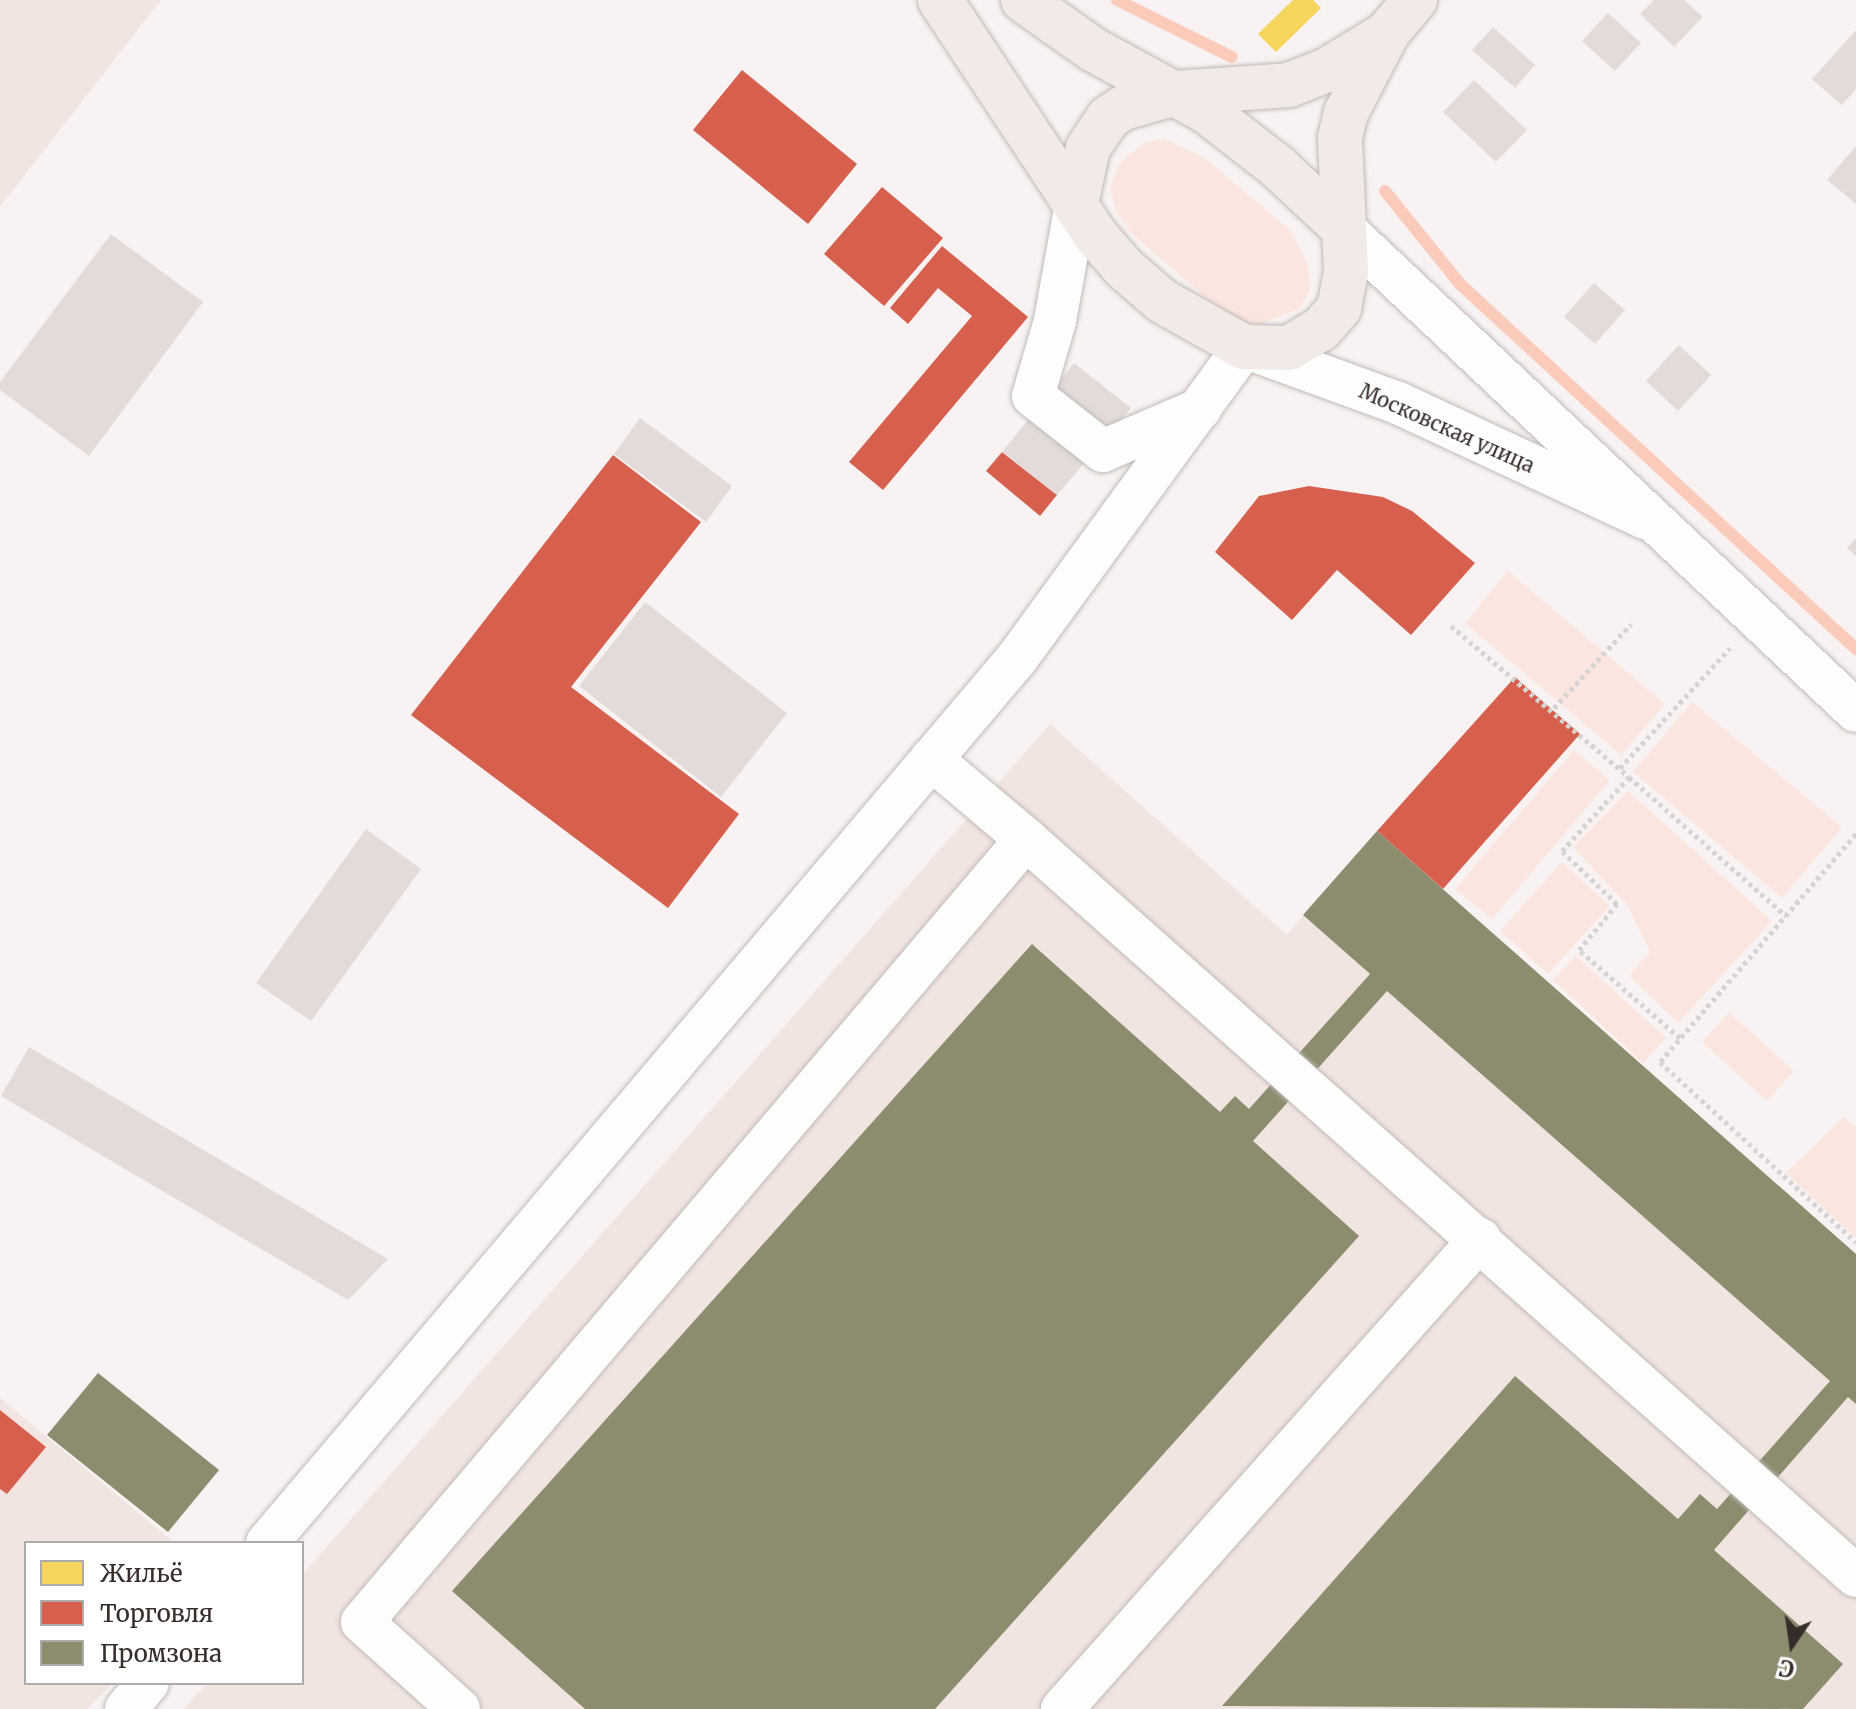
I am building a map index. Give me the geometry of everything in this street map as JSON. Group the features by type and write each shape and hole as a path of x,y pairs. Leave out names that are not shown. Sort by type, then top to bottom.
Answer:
{"main road":[{"name":"Московская улица","path":"940,0 1076,204 1124,268 1162,301 1244,347 1289,348 1321,329 1339,308 1344,290 1344,229 1278,167 1176,93 1094,50 1023,0"},
{"path":"1076,204 1088,148 1108,118 1145,98 1289,85 1327,70 1402,16"},
{"path":"1344,229 1340,138 1346,113 1402,16"}],"street":[{"path":"1076,204 1055,321 1033,396 1103,451 1200,409"},
{"name":"Московская улица","path":"1344,229 1645,518 1855,707"},
{"path":"269,1541 1018,657 1244,347"},
{"name":"Московская улица","path":"1244,347 1398,403 1645,518"},
{"path":"931,759 1480,1239 1856,1576"},
{"path":"459,1709 362,1622 1026,839"},
{"path":"1080,1703 1480,1239"},
{"path":"126,1709 146,1685"}],"path":[{"path":"1620,768 1756,617"},
{"path":"1554,708 1631,624"},
{"path":"1451,626 1554,708 1786,916"},
{"path":"1629,777 1562,851 1617,904 1579,950 1680,1038"},
{"path":"1856,834 1660,1062 1856,1242"}],"shaded area":[{"path":"0,0 161,0 0,207"},
{"path":"1165,139 1205,158 1290,230 1308,265 1310,290 1300,308 1259,325 1230,318 1134,236 1117,213 1110,190 1118,165 1145,142"},
{"path":"1508,571 1665,704 1621,755 1465,623"},
{"path":"1692,702 1842,827 1782,898 1633,772"},
{"path":"1050,724 1287,935 1303,915 1503,1093 1578,1008 1856,1254 1856,1709 184,1709 205,1685 304,1685 304,1573"},
{"path":"1574,750 1610,780 1492,919 1455,889"},
{"path":"1628,791 1772,921 1678,1023 1629,976 1650,952 1628,906 1573,847"},
{"path":"1562,862 1610,906 1548,974 1500,931"},
{"path":"1576,956 1666,1038 1643,1063 1553,980"},
{"path":"1729,1012 1794,1071 1767,1101 1702,1042"},
{"path":"1844,1117 1856,1127 1856,1238 1786,1173"},
{"path":"0,1398 173,1541 24,1541 24,1685 111,1685 87,1709 0,1709"}],"building: Жильё":[{"path":"1293,0 1313,0 1321,8 1276,52 1258,34"}],"building: Торговля":[{"path":"742,70 857,164 808,224 693,130"},
{"path":"882,187 943,238 884,306 824,254"},
{"path":"942,246 1028,317 883,490 849,462 972,316 938,288 908,324 890,308"},
{"path":"1002,452 1057,495 1040,516 986,471"},
{"path":"613,455 701,522 571,687 739,814 668,908 411,715"},
{"path":"1309,486 1383,497 1412,511 1475,563 1411,635 1337,570 1292,620 1215,552 1259,496"},
{"path":"1515,677 1580,734 1443,889 1377,831"},
{"path":"0,1410 46,1447 7,1494 0,1489"}],"building: Промзона":[{"path":"1377,831 1856,1254 1856,1404 1848,1397 1714,1550 1843,1664 1803,1709 1222,1706 1515,1376 1678,1519 1700,1494 1717,1509 1830,1381 1387,991 1253,1141 1359,1236 935,1709 585,1709 452,1591 1032,944 1220,1112 1235,1096 1249,1109 1370,974 1303,915"},
{"path":"98,1373 219,1470 168,1532 47,1435"}],"building: Прочее":[{"path":"1654,0 1684,0 1703,17 1674,47 1640,14"},
{"path":"1608,13 1641,43 1615,71 1582,41"},
{"path":"1493,27 1535,65 1515,88 1472,50"},
{"path":"1856,30 1856,89 1842,105 1812,79"},
{"path":"1474,80 1527,130 1496,162 1443,112"},
{"path":"1856,146 1856,204 1827,180"},
{"path":"111,234 203,302 89,456 0,390 0,382"},
{"path":"1594,283 1625,310 1595,344 1564,317"},
{"path":"1679,345 1711,375 1678,411 1646,381"},
{"path":"1074,363 1131,408 1057,495 1002,452"},
{"path":"640,418 732,486 706,522 614,454"},
{"path":"1856,538 1856,556 1847,548"},
{"path":"645,602 787,713 721,797 579,686"},
{"path":"366,829 421,869 311,1021 256,983"},
{"path":"29,1047 388,1259 348,1300 1,1096"}],"waterway":[{"path":"1117,0 1232,57"},
{"path":"1385,191 1460,284 1856,649"}]}
